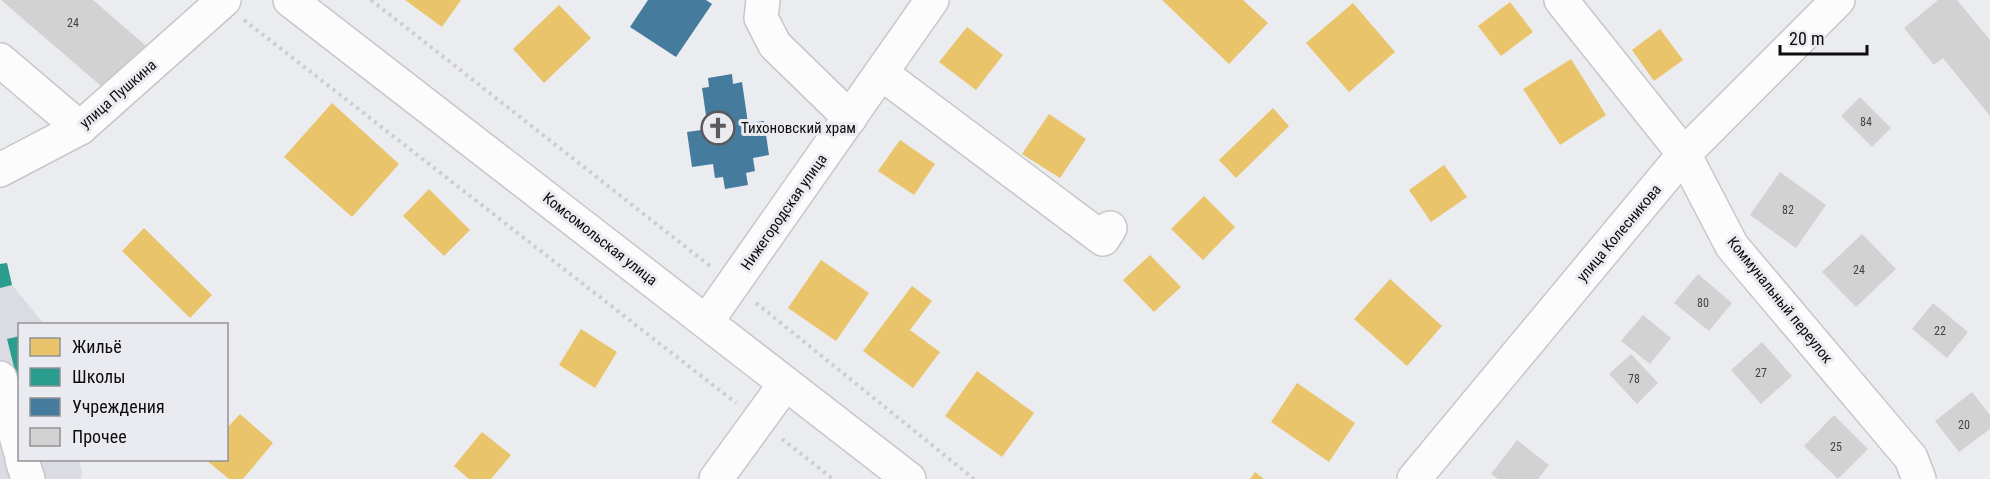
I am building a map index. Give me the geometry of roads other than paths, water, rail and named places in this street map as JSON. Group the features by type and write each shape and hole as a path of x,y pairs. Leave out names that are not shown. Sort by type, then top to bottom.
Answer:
{"street":[{"name":"Комсомольская улица","path":"290,0 909,479"},
{"path":"763,0 761,18 775,45 850,117"},
{"name":"Нижегородская улица","path":"707,321 932,0"},
{"name":"Коммунальный переулок","path":"1561,0 1684,154 1732,246 1911,458 1919,479"},
{"name":"улица Колесникова","path":"1414,479 1684,154 1838,0"},
{"name":"улица Пушкина","path":"0,170 80,128 223,1"},
{"path":"0,60 80,128"},
{"path":"881,73 1103,239 1110,228"},
{"path":"0,378 18,443"},
{"path":"716,479 785,384"},
{"path":"22,461 27,479"}],"place":[{"name":"Тихоновский храм","path":"718,128"}]}
